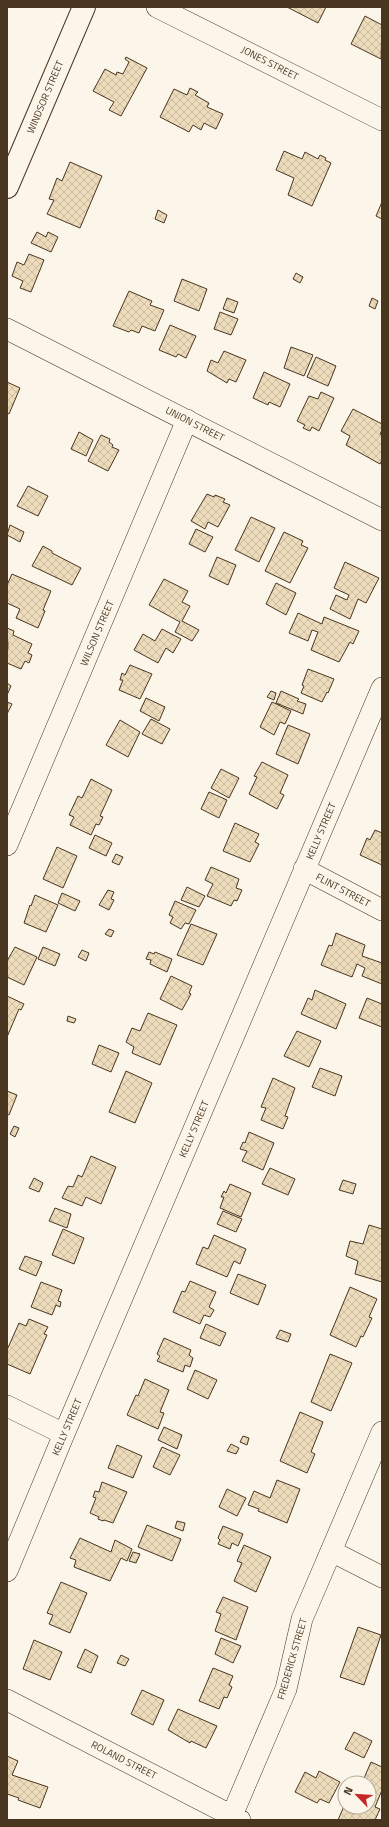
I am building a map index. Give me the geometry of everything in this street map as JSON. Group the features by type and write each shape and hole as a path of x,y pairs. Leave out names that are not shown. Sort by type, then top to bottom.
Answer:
{"main road":[{"name":"WINDSOR STREET","path":"7,187 84,7"}],"street":[{"name":"JONES STREET","path":"157,7 382,120"},
{"name":"UNION STREET","path":"7,329 382,520"},
{"name":"WILSON STREET","path":"7,845 188,420"},
{"name":"KELLY STREET","path":"7,1571 382,688"},
{"name":"FLINT STREET","path":"304,869 382,910"},
{"path":"7,1406 64,1434"},
{"name":"FREDERICK STREET","path":"234,1819 286,1688 302,1619 382,1432"},
{"path":"331,1551 382,1577"},
{"name":"ROLAND STREET","path":"7,1700 234,1819"}],"building":[{"path":"287,7 326,7 318,23"},
{"path":"365,16 382,25 381,59 351,44"},
{"path":"126,57 147,68 121,116 109,110 114,102 93,91 105,69 116,75 117,72 123,74 129,62 125,59"},
{"path":"190,88 198,92 195,95 209,103 207,107 223,114 216,129 204,123 201,130 193,125 189,132 160,117 174,89 187,95"},
{"path":"284,151 302,159 305,152 318,159 320,155 331,163 312,206 288,195 294,178 276,170"},
{"path":"70,162 102,176 80,228 47,214 54,200 49,199 57,178 62,181"},
{"path":"382,202 382,219 376,216"},
{"path":"158,210 167,215 164,223 155,219"},
{"path":"37,232 46,237 48,232 58,237 51,252 31,243"},
{"path":"29,254 44,260 31,292 20,288 23,281 12,276 17,262 24,265"},
{"path":"296,273 303,277 300,283 293,279"},
{"path":"182,279 207,289 199,311 174,301"},
{"path":"129,291 152,301 150,305 164,310 155,331 142,326 139,333 131,330 129,332 113,326"},
{"path":"227,298 238,302 234,313 223,309"},
{"path":"372,298 378,301 375,309 369,306"},
{"path":"220,312 238,319 231,335 214,329"},
{"path":"170,325 196,336 186,358 178,354 176,357 159,350"},
{"path":"291,347 313,355 304,376 284,368"},
{"path":"224,351 246,360 236,382 229,379 227,383 207,371 211,360 218,363"},
{"path":"316,357 336,366 328,386 307,377"},
{"path":"264,372 290,384 280,407 269,402 268,405 253,398"},
{"path":"7,382 20,388 9,414 7,413"},
{"path":"321,392 334,398 319,431 312,427 310,431 303,428 305,425 297,421 309,396 318,399"},
{"path":"353,409 382,424 380,434 382,435 382,460 380,464 346,445 350,436 341,431"},
{"path":"79,432 93,440 86,456 71,449"},
{"path":"101,435 110,439 109,442 113,445 112,447 119,450 108,471 88,461"},
{"path":"28,486 48,496 38,516 17,506"},
{"path":"207,494 225,499 223,502 230,505 218,527 208,522 205,529 191,521"},
{"path":"251,517 275,528 259,562 235,550"},
{"path":"10,525 24,532 20,542 7,535"},
{"path":"196,529 213,537 205,552 189,544"},
{"path":"284,532 303,541 301,545 308,548 290,583 265,571"},
{"path":"43,546 52,551 52,553 81,568 72,585 32,566"},
{"path":"217,557 236,565 228,585 209,576"},
{"path":"345,562 379,578 366,603 358,599 350,619 330,609 336,595 347,600 349,595 334,588"},
{"path":"12,574 51,591 43,610 45,611 38,628 16,618 20,609 7,603 7,585"},
{"path":"164,579 188,591 182,602 190,606 182,621 199,630 192,641 175,632 180,622 149,605"},
{"path":"276,583 296,593 286,615 266,604"},
{"path":"298,613 322,624 324,617 359,631 353,644 350,642 339,662 311,650 318,632 312,630 308,641 289,633"},
{"path":"7,628 14,631 13,635 32,644 28,653 32,655 29,663 25,661 21,669 7,663"},
{"path":"162,629 181,639 173,653 166,648 158,663 134,650 143,634 155,641"},
{"path":"130,665 152,674 140,699 119,690 123,680 120,680 122,673 125,675"},
{"path":"308,669 334,679 322,702 301,693 304,686 302,685"},
{"path":"7,683 11,686 7,695"},
{"path":"271,691 276,693 274,700 267,697"},
{"path":"281,691 299,699 297,701 306,704 303,714 276,703"},
{"path":"146,698 165,707 159,721 140,711"},
{"path":"7,702 12,704 7,714"},
{"path":"272,702 291,711 285,724 280,722 274,735 260,727"},
{"path":"151,719 170,729 162,744 142,734"},
{"path":"120,720 140,732 128,757 106,745"},
{"path":"288,725 310,734 298,764 276,754"},
{"path":"262,762 288,775 280,793 284,795 277,809 249,794 257,777 254,776"},
{"path":"221,769 239,778 229,798 211,788"},
{"path":"91,779 112,790 100,816 103,817 99,825 96,824 91,835 70,825 74,817 69,815 78,796 82,798"},
{"path":"209,792 227,800 219,818 201,809"},
{"path":"235,823 259,834 255,842 259,844 250,862 223,851"},
{"path":"375,830 382,833 382,865 360,855 367,838 370,840"},
{"path":"95,835 112,843 106,856 89,848"},
{"path":"57,847 77,856 63,888 43,879"},
{"path":"116,854 123,857 119,865 112,862"},
{"path":"211,867 239,879 236,888 242,890 237,901 234,900 231,906 207,896 213,884 205,880"},
{"path":"187,887 205,896 199,907 181,900"},
{"path":"108,890 114,892 111,899 114,900 109,910 99,905"},
{"path":"62,893 80,901 75,911 58,903"},
{"path":"35,895 58,905 46,932 24,923"},
{"path":"175,901 196,910 189,924 185,923 181,929 170,923 173,917 169,915"},
{"path":"191,924 217,934 203,965 177,955"},
{"path":"109,929 114,931 111,937 105,934"},
{"path":"336,933 365,945 362,956 382,963 382,984 362,976 365,968 357,964 352,977 321,965 329,945 332,946"},
{"path":"15,947 37,957 24,985 7,977 7,961"},
{"path":"43,947 60,954 55,966 38,959"},
{"path":"82,950 89,953 86,961 78,957"},
{"path":"149,952 154,954 155,952 172,959 167,972 150,964 151,960 146,959"},
{"path":"171,976 192,986 189,993 191,994 182,1010 160,999"},
{"path":"315,990 346,1004 336,1029 301,1014 308,998 312,1000"},
{"path":"7,996 24,1004 21,1010 19,1009 7,1037"},
{"path":"367,998 382,1004 382,1027 359,1018"},
{"path":"148,1013 177,1025 160,1065 132,1053 134,1047 126,1042 132,1028 140,1031"},
{"path":"68,1016 76,1019 74,1023 67,1021"},
{"path":"297,1031 321,1041 309,1067 284,1056"},
{"path":"99,1045 119,1053 111,1072 92,1064"},
{"path":"320,1068 342,1076 335,1096 312,1087"},
{"path":"126,1071 152,1083 135,1123 109,1112"},
{"path":"273,1078 295,1088 285,1116 288,1117 283,1129 261,1120 266,1108 261,1107"},
{"path":"7,1091 17,1095 9,1115 7,1114"},
{"path":"14,1126 19,1128 15,1137 10,1134"},
{"path":"249,1132 274,1143 263,1170 242,1161 247,1151 240,1149 243,1142 245,1143"},
{"path":"91,1156 116,1167 101,1204 86,1197 82,1206 62,1198 68,1186 73,1187 78,1175 82,1177"},
{"path":"270,1168 295,1179 288,1195 262,1184"},
{"path":"34,1178 43,1183 39,1192 29,1188"},
{"path":"343,1180 356,1184 353,1194 339,1190"},
{"path":"230,1184 251,1193 241,1217 220,1208 224,1197 221,1197 224,1191 226,1193"},
{"path":"55,1208 71,1214 67,1228 49,1221"},
{"path":"223,1211 242,1219 236,1232 217,1224"},
{"path":"369,1225 382,1229 382,1282 355,1274 358,1261 346,1256 350,1241 363,1244"},
{"path":"63,1229 84,1238 74,1264 52,1255"},
{"path":"214,1235 246,1249 240,1264 234,1261 227,1277 196,1264 203,1247 208,1249"},
{"path":"25,1256 42,1262 36,1276 19,1269"},
{"path":"238,1274 266,1285 258,1305 230,1293"},
{"path":"190,1281 216,1292 209,1307 214,1310 210,1317 204,1315 200,1324 173,1312 182,1291 185,1292"},
{"path":"41,1282 62,1290 58,1301 61,1302 60,1307 56,1305 52,1315 31,1307"},
{"path":"350,1287 377,1299 369,1317 372,1318 363,1337 361,1336 356,1347 330,1335"},
{"path":"29,1319 48,1327 44,1334 47,1335 30,1374 7,1364 7,1350 19,1323 26,1326"},
{"path":"206,1324 226,1333 220,1346 200,1338"},
{"path":"280,1330 291,1334 288,1342 276,1338"},
{"path":"164,1338 191,1350 189,1355 193,1358 190,1367 185,1365 183,1372 157,1361 160,1356 157,1354"},
{"path":"330,1354 352,1363 331,1411 311,1402"},
{"path":"195,1370 217,1380 208,1399 187,1389"},
{"path":"145,1379 169,1390 160,1412 164,1413 158,1429 127,1415 136,1395 138,1396"},
{"path":"300,1412 323,1422 311,1452 315,1454 307,1473 280,1461"},
{"path":"164,1427 182,1435 177,1449 158,1440"},
{"path":"243,1436 249,1438 247,1445 240,1442"},
{"path":"231,1444 239,1448 236,1454 227,1451"},
{"path":"117,1445 142,1456 133,1478 108,1468"},
{"path":"162,1447 180,1455 170,1475 153,1467"},
{"path":"277,1480 300,1489 287,1523 258,1511 259,1509 248,1505 254,1491 270,1498"},
{"path":"102,1482 127,1492 113,1523 98,1519 99,1517 90,1513 96,1498 93,1497 95,1491 99,1492"},
{"path":"227,1489 246,1498 237,1516 219,1507"},
{"path":"177,1521 185,1523 183,1531 175,1528"},
{"path":"147,1525 181,1539 172,1561 138,1547"},
{"path":"223,1526 243,1534 238,1546 232,1543 230,1549 218,1544 220,1540 218,1538"},
{"path":"80,1538 111,1552 115,1540 132,1549 127,1561 121,1558 110,1581 74,1567 76,1560 70,1558"},
{"path":"244,1545 271,1557 256,1592 234,1581 242,1563 237,1561"},
{"path":"133,1552 140,1554 136,1563 129,1561"},
{"path":"61,1582 87,1593 70,1633 49,1624 53,1615 47,1613"},
{"path":"223,1597 248,1607 236,1640 215,1631 221,1614 216,1612"},
{"path":"358,1627 381,1635 364,1685 340,1677"},
{"path":"221,1638 241,1646 233,1663 215,1654"},
{"path":"34,1640 62,1652 50,1680 23,1669"},
{"path":"85,1649 98,1656 91,1673 77,1667"},
{"path":"121,1655 129,1659 125,1666 117,1663"},
{"path":"213,1668 233,1676 229,1685 232,1687 227,1698 224,1697 219,1709 199,1701"},
{"path":"142,1690 164,1700 153,1725 131,1714"},
{"path":"178,1709 217,1726 206,1748 191,1741 190,1743 168,1730"},
{"path":"354,1732 372,1741 364,1758 345,1749"},
{"path":"7,1756 18,1761 12,1775 48,1787 40,1808 18,1800 19,1798 7,1794"},
{"path":"371,1762 382,1767 382,1790 377,1802 377,1775 365,1775"},
{"path":"319,1771 337,1780 337,1788 329,1803 320,1799 317,1803 295,1792 305,1772 316,1778"},
{"path":"377,1808 380,1809 375,1820 338,1820 340,1815 377,1815"}]}
